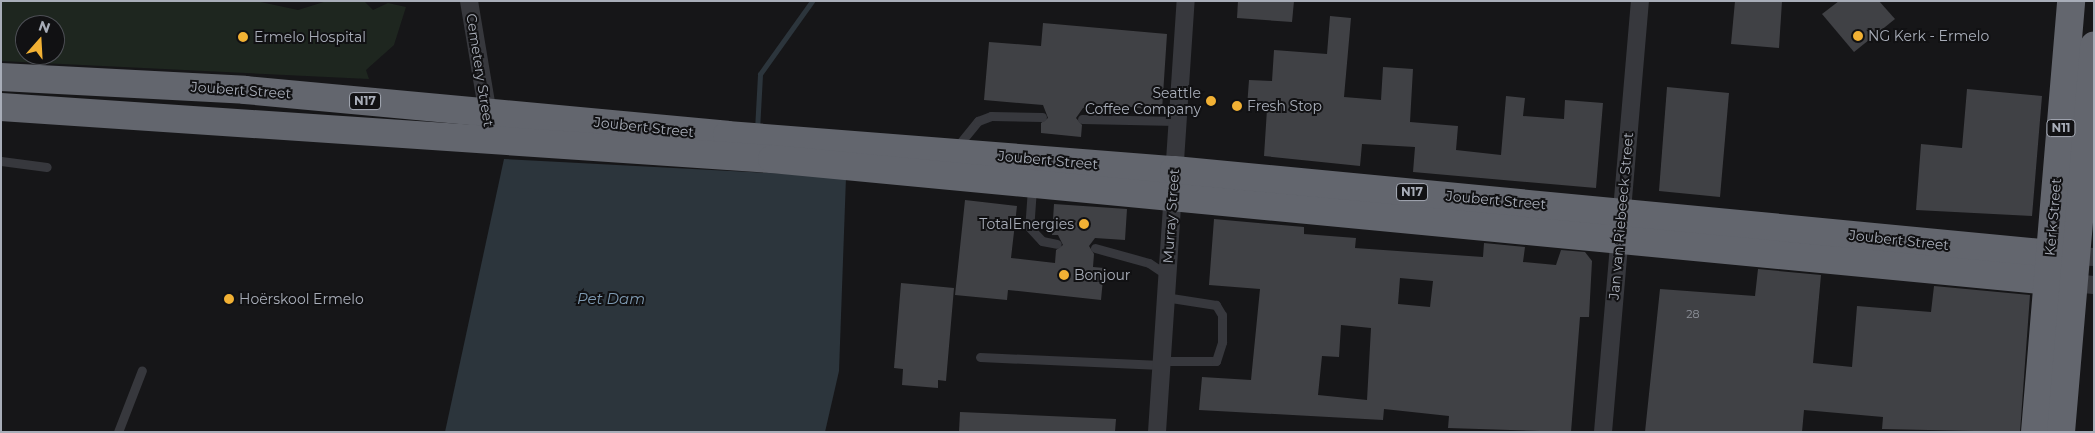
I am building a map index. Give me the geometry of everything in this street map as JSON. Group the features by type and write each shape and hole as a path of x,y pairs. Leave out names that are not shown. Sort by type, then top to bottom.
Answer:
{"highway":[{"name":"Kerk Street","path":"2035,432 2072,269 2071,1"},
{"name":"Kerk Street","path":"2061,432 2072,269 2094,45"},
{"name":"Joubert Street","path":"1,77 245,90 489,112 725,145"},
{"name":"Joubert Street","path":"1,107 490,140 953,152 1174,170 1620,212 2072,269"},
{"name":"Joubert Street","path":"773,148 1032,185 1619,241 2072,269"}],"street":[{"name":"Cemetery Street","path":"469,1 489,112 490,140"},
{"name":"Murray Street","path":"1157,432 1176,120 1186,1"},
{"name":"Jan van Riebeeck Street","path":"1603,432 1620,212 1640,1"}],"lane":[{"path":"953,152 978,122 991,116 1042,116"},
{"path":"1082,119 1176,120"},
{"path":"1,161 47,166"},
{"path":"1032,185 1029,227 1042,240 1057,244"},
{"path":"1095,248 1149,263 1167,275"},
{"path":"980,357 1162,363 1216,361 1222,342 1222,315 1216,305 1166,297"},
{"path":"118,432 142,370"}],"shaded area":[{"name":"Ermelo Hospital","path":"1,1 256,1 298,10 327,1 364,1 373,10 388,3 406,7 394,45 366,70 369,79 65,64 65,15 15,15 15,62 1,61"}],"water":[{"name":"Pet Dam","path":"504,159 846,177 839,371 825,432 445,432"}],"building":[{"path":"1238,1 1294,1 1292,22 1237,18"},
{"path":"1735,1 1782,1 1779,48 1731,44"},
{"name":"NG Kerk - Ermelo","path":"1839,1 1879,1 1895,19 1854,52 1822,14"},
{"path":"1330,16 1351,18 1344,97 1381,100 1383,67 1413,69 1410,122 1458,126 1456,150 1501,155 1506,96 1525,98 1523,116 1564,119 1565,100 1603,103 1596,188 1413,172 1415,147 1362,144 1360,166 1264,156 1267,109 1247,107 1249,80 1272,81 1274,50 1327,54"},
{"path":"1043,23 1167,34 1162,110 1089,104 1090,108 1083,108 1076,118 1082,125 1081,137 1041,133 1041,123 1048,118 1043,105 984,100 989,42 1041,46"},
{"path":"1667,87 1729,93 1720,197 1659,191"},
{"path":"1967,89 2042,96 2032,216 1916,210 1921,144 1962,148"},
{"path":"965,200 1017,206 1011,258 1055,263 1056,250 1063,245 1058,235 1052,235 1054,204 1127,209 1125,240 1095,238 1089,246 1094,254 1093,267 1104,268 1101,300 1008,290 1007,300 955,295"},
{"path":"1214,219 1304,227 1304,234 1356,238 1355,248 1483,257 1484,243 1525,247 1523,262 1556,265 1561,250 1585,252 1592,261 1589,317 1580,317 1571,432 1448,428 1449,416 1384,409 1383,420 1199,410 1202,377 1251,380 1260,289 1209,285","holes":["1400,278 1433,281 1430,307 1398,304","1341,325 1371,328 1367,400 1318,395 1322,356 1339,357"]},
{"path":"1758,269 1821,275 1813,363 1852,367 1857,306 1931,312 1934,286 2030,295 2020,432 1882,429 1883,417 1804,410 1802,432 1645,432 1660,289 1755,296"},
{"path":"901,283 954,288 946,381 938,380 938,388 902,385 903,369 894,368"},
{"path":"960,412 1116,419 1115,432 959,432"}],"waterway":[{"path":"757,130 760,74 812,1"}],"place":[{"name":"NG Kerk - Ermelo","path":"1858,36"},
{"name":"Ermelo Hospital","path":"243,37"},
{"name":"Seattle Coffee Company","path":"1211,101"},
{"name":"Fresh Stop","path":"1237,106"},
{"name":"TotalEnergies","path":"1084,224"},
{"name":"Bonjour","path":"1064,275"},
{"name":"Hoërskool Ermelo","path":"229,299"}]}
